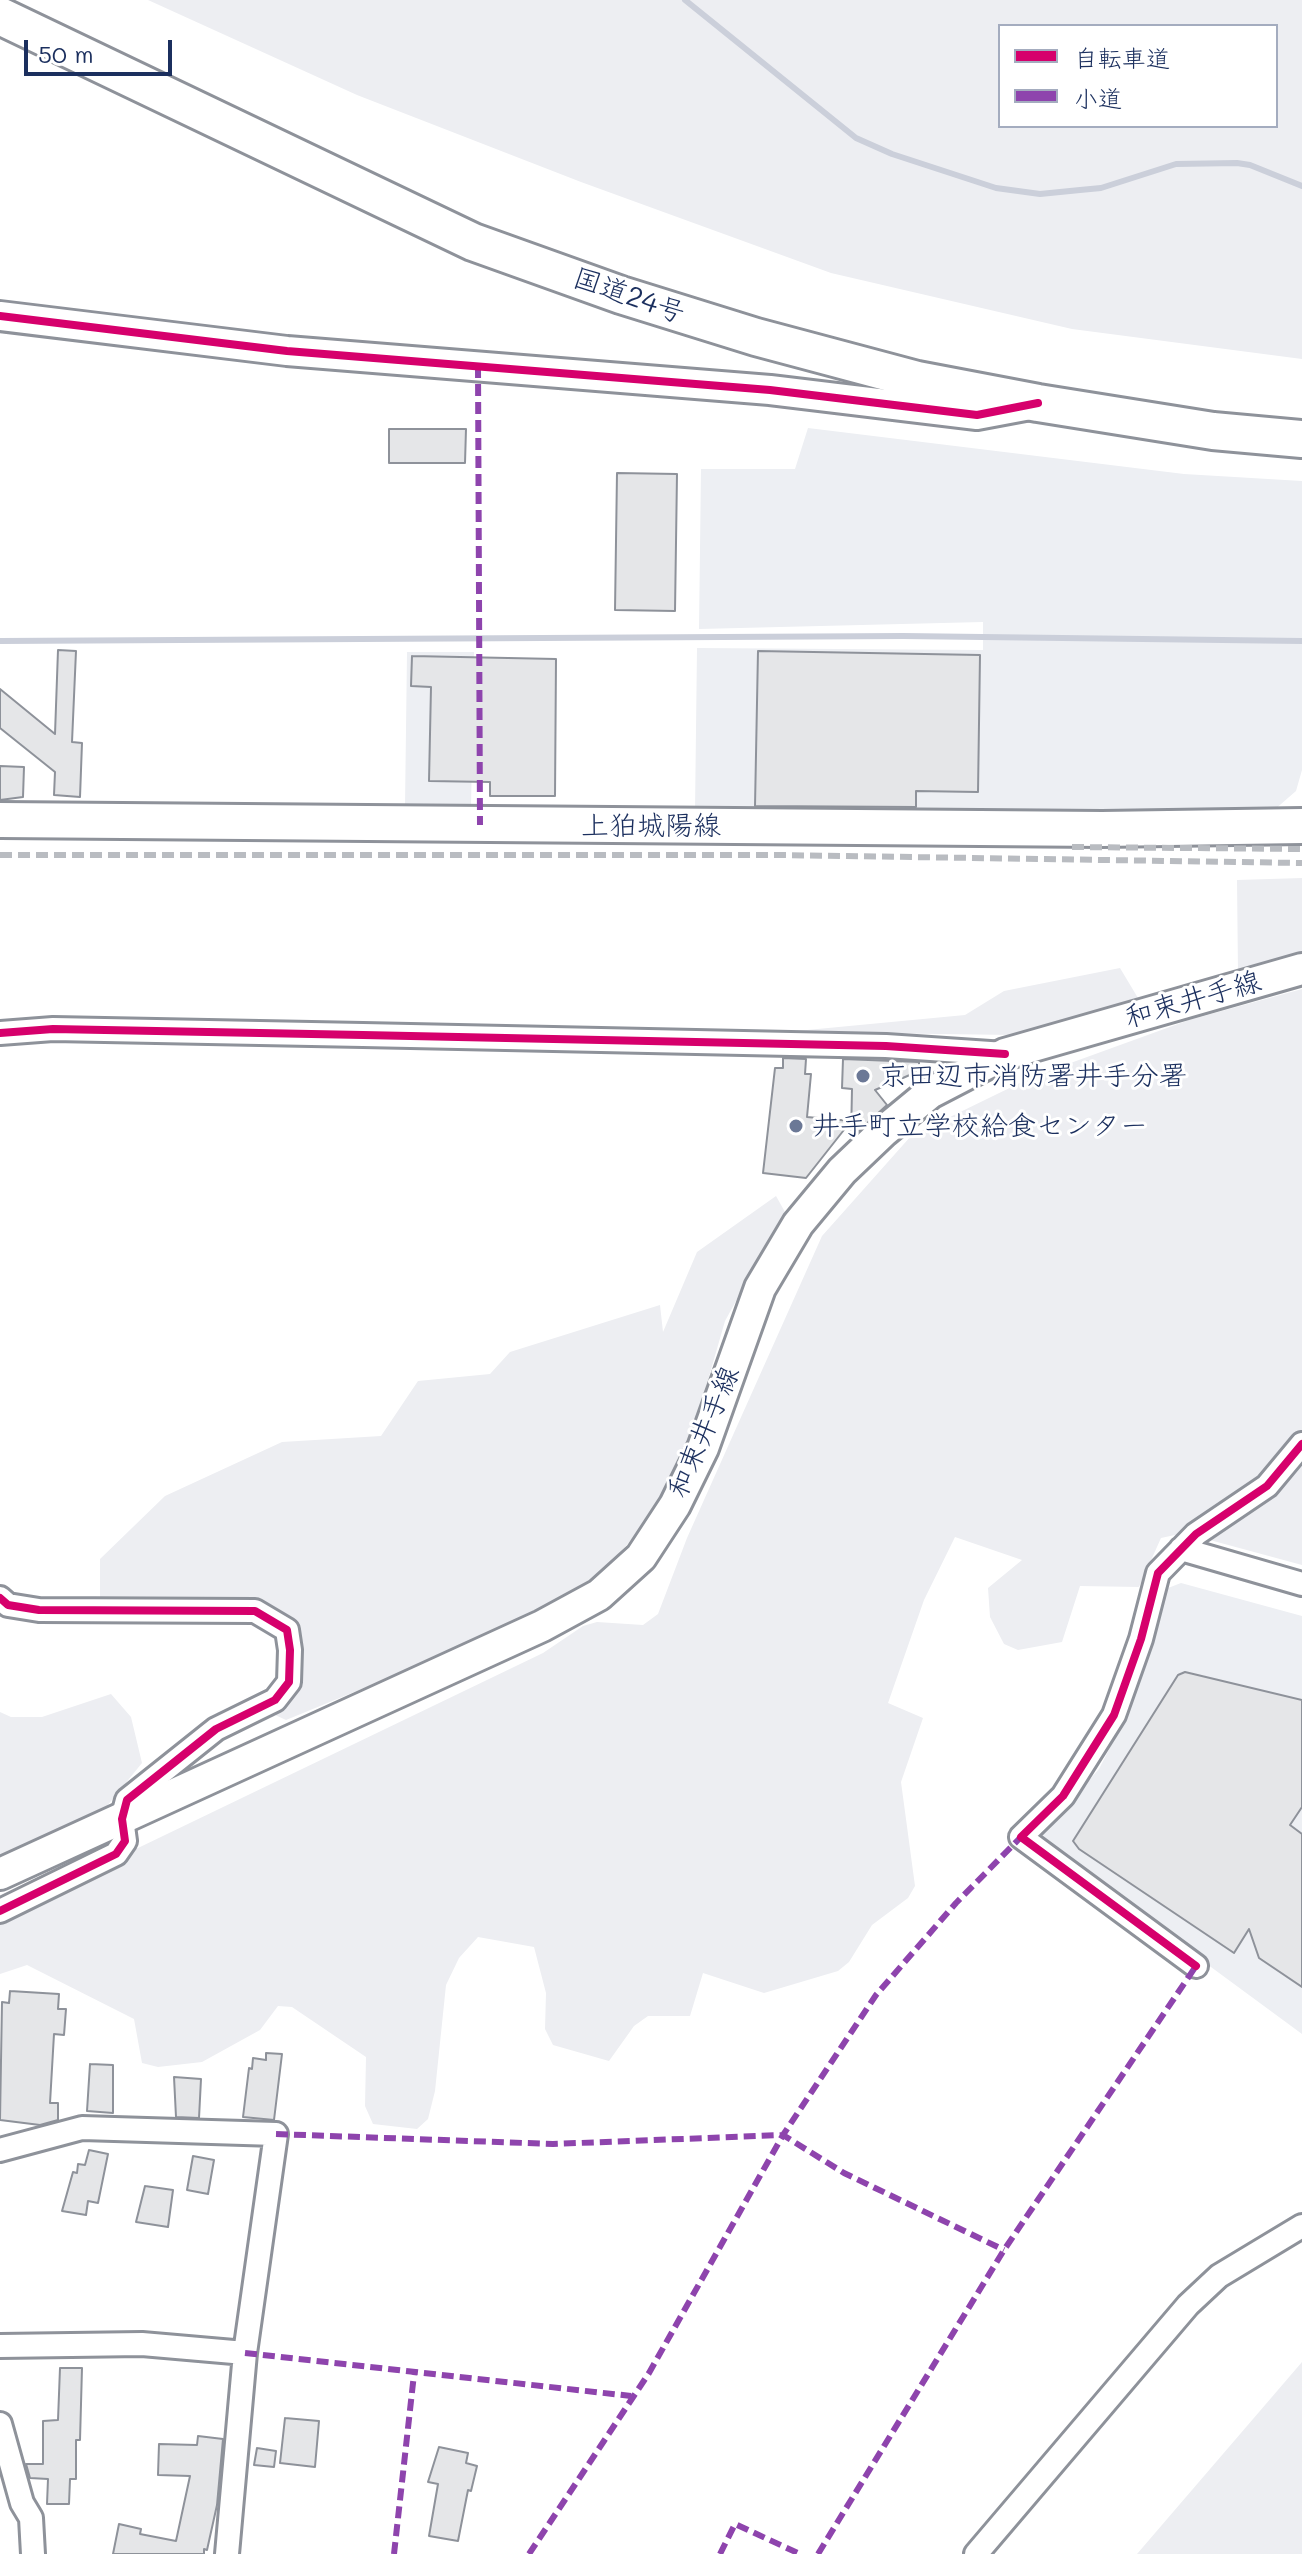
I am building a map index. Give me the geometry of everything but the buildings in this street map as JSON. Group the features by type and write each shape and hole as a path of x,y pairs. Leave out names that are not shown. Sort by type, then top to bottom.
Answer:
{"highway":[{"name":"国道24号","path":"0,16 473,242 621,295 756,337 917,380 1213,431 1302,439"}],"main road":[{"name":"上狛城陽線","path":"0,820 1086,829 1302,826"},
{"name":"和束井手線","path":"0,1874 542,1626 599,1595 641,1557 675,1505 703,1448 760,1288 798,1224 842,1171 884,1131 930,1093 1005,1054 1302,969"}],"street":[{"path":"0,316 287,351 770,390 977,415 1038,403"},
{"path":"0,1033 53,1029 459,1036 886,1046 1005,1054"},
{"path":"1196,1966 1021,1837 1063,1796 1114,1715 1141,1639 1158,1573 1181,1549 1267,1486 1302,1444"},
{"path":"1181,1549 1302,1584"},
{"path":"0,1598 8,1605 39,1610 255,1611 287,1630 289,1682 275,1700 216,1729 127,1800 122,1819 125,1841 116,1854 0,1911"},
{"path":"0,2150 82,2128 276,2134 245,2353 227,2554"},
{"path":"976,2554 1188,2305 1219,2276 1302,2226"},
{"path":"0,2346 142,2344 245,2353"},
{"path":"0,2424 22,2503 31,2518 33,2554"}],"shaded area":[{"path":"148,0 1302,0 1302,359 1072,329 831,273 581,182 357,95"},
{"path":"808,428 1184,474 1302,481 1302,770 1296,791 1273,811 695,811 697,648 983,650 983,622 699,629 701,469 795,469"},
{"path":"407,652 474,652 471,807 405,806"},
{"path":"1302,878 1302,955 1238,974 1237,880"},
{"path":"1120,968 1141,1003 1015,1035 786,1032 965,1015 1004,991"},
{"path":"1302,989 1302,1565 1184,1533 1161,1538 1139,1587 1080,1586 1062,1642 1018,1650 1004,1644 990,1617 988,1588 1022,1560 955,1537 924,1600 888,1703 923,1718 901,1782 915,1886 908,1898 872,1925 849,1962 838,1971 764,1993 703,1973 690,2016 648,2016 634,2026 609,2061 553,2045 545,2029 546,1993 534,1947 478,1937 459,1958 446,1985 435,2091 428,2119 417,2129 373,2124 365,2106 366,2057 292,2007 278,2006 260,2030 202,2062 158,2067 142,2063 134,2019 27,1965 0,1974 0,1909 30,1900 543,1653 583,1626 597,1622 643,1625 658,1614 687,1538 822,1236 911,1136 1032,1077 1189,1020"},
{"path":"776,1196 785,1212 725,1321 691,1439 655,1512 599,1577 476,1642 286,1720 273,1714 289,1700 294,1629 281,1613 253,1600 205,1605 100,1603 100,1559 165,1496 282,1442 381,1436 418,1381 490,1374 510,1352 660,1305 663,1332 697,1252"},
{"path":"1181,1583 1302,1616 1302,2034 1037,1839 1099,1769 1125,1718 1168,1588"},
{"path":"111,1694 131,1717 142,1763 98,1817 0,1856 0,1712 11,1717 42,1717"},
{"path":"1302,2362 1302,2554 1137,2554"}],"waterway":[{"path":"685,0 856,138 892,154 996,188 1040,194 1101,188 1176,164 1237,163 1250,165 1302,186"},
{"path":"0,641 903,636 1302,641"}],"railway":[{"path":"1072,847 1302,849"},
{"path":"0,855 778,855 1302,863"}],"marked path":[{"path":"478,366 480,825"},
{"path":"529,2554 649,2373 783,2135 876,1995 956,1903 1021,1837"},
{"path":"818,2554 1004,2250 1196,1966"},
{"path":"276,2134 553,2144 783,2135 844,2173 1004,2250"},
{"path":"245,2353 631,2396"},
{"path":"394,2554 414,2374"},
{"path":"720,2554 735,2524 800,2554"}],"cycle path":[{"path":"0,316 287,351 770,390 977,415 1038,403"},
{"path":"0,1033 53,1029 363,1035 886,1046 1005,1054"},
{"path":"1196,1966 1021,1837 1063,1796 1114,1715 1141,1639 1158,1573 1196,1534 1267,1486 1302,1444"},
{"path":"0,1598 8,1605 39,1610 255,1611 287,1630 290,1650 289,1682 275,1700 216,1729 127,1800 122,1819 125,1841 116,1854 0,1911"}],"place":[{"name":"京田辺市消防署井手分署","path":"863,1076"},
{"name":"井手町立学校給食センター","path":"796,1126"}]}
